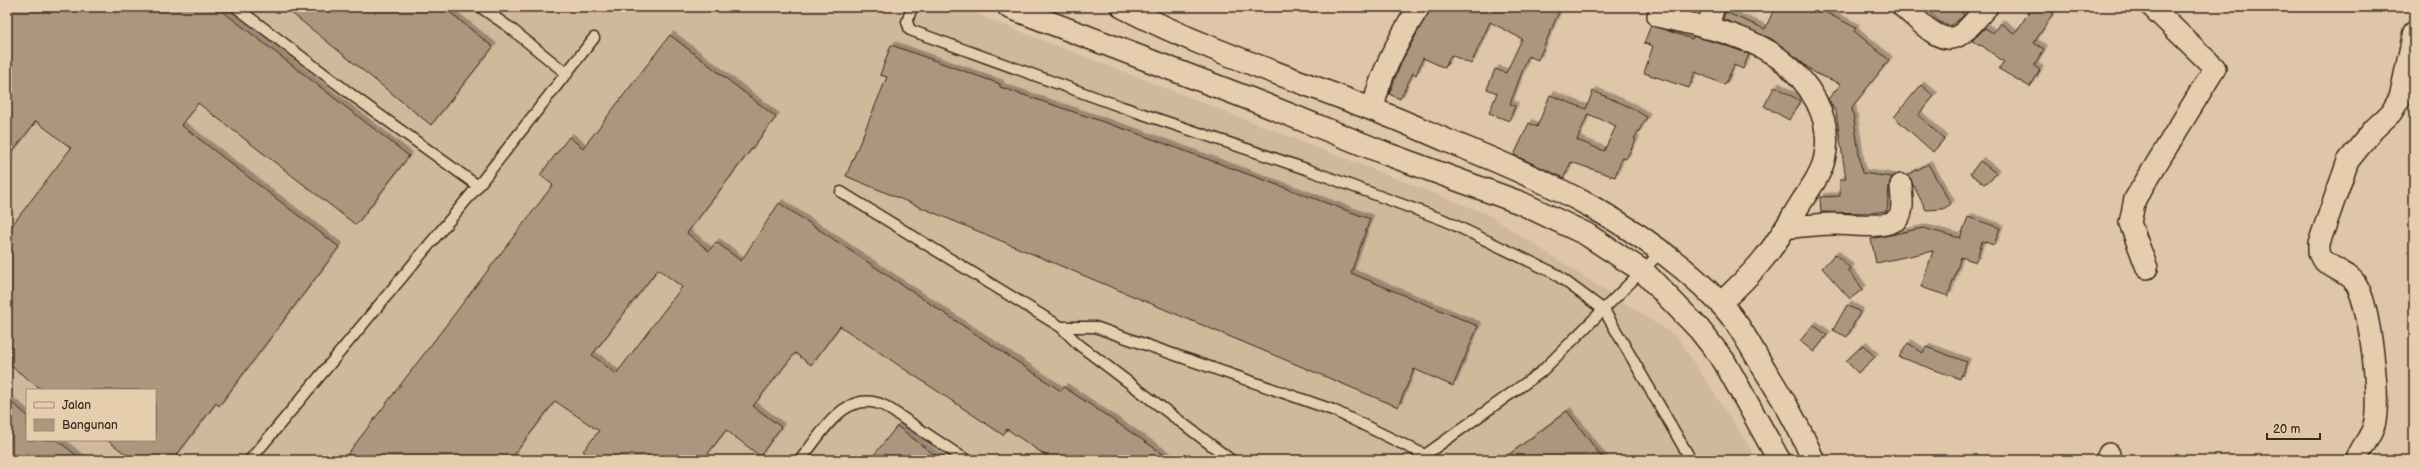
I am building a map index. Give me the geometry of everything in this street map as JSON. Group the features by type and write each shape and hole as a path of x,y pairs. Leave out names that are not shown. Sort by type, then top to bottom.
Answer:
{"street":[{"path":"1009,7 1258,102 1387,154 1539,211 1586,234 1644,272 1699,329 1724,361 1779,460"},
{"path":"1123,7 1146,12 1271,71 1373,109 1530,175 1615,220 1662,251 1692,276 1721,304 1797,422 1813,460"},
{"path":"1373,109 1377,88 1406,27 1419,7"},
{"path":"1707,28 1714,7"},
{"path":"1903,7 1936,34 1950,38 1960,35 1987,7"},
{"path":"2147,268 2130,223 2135,199 2215,68 2152,7"},
{"path":"1658,16 1707,28 1757,46 1780,59 1801,78 1814,97 1824,117 1826,155 1820,173 1765,257 1721,304"},
{"path":"2356,460 2370,438 2376,416 2377,394 2367,318 2357,284 2322,259 2319,253 2319,243 2348,161 2390,113 2400,98 2414,32"},
{"path":"1258,102 1271,71"},
{"path":"1785,228 1835,224 1862,226 1892,222 1896,219 1902,208 1900,185"}],"lane":[{"path":"480,7 510,27 567,74"},
{"path":"912,7 908,22 910,30 1122,107 1306,169 1444,220 1554,273 1604,310 1691,460"},
{"path":"237,8 356,98 478,186"},
{"path":"250,460 478,186 594,38"},
{"path":"841,192 1060,327 1078,344 1231,460"},
{"path":"1060,327 1095,327 1333,410 1422,458 1541,372 1644,272 1662,251"},
{"path":"800,460 844,407 854,402 873,401 913,424 966,460"}],"shaded area":[{"path":"7,7 958,7 1487,214 1677,337 1758,460 7,460"}],"building":[{"path":"7,7 217,7 409,156 356,225 198,103 181,125 339,247 219,406 216,403 173,460 133,460 108,441 156,441 156,389 41,389 7,363 7,232 71,148 36,121 7,159"},
{"path":"284,7 443,7 493,47 431,125"},
{"path":"1431,7 1561,7 1538,60 1528,56 1510,104 1515,106 1509,121 1489,113 1497,93 1487,89 1495,69 1506,73 1522,39 1490,22 1471,64 1451,55 1445,68 1423,58 1416,75 1413,73 1400,99 1389,94 1402,61"},
{"path":"1775,7 1828,7 1825,12 1856,28 1854,31 1889,60 1852,107 1862,173 1892,177 1889,185 1887,211 1868,213 1821,212 1820,197 1840,196 1840,179 1846,179 1836,112 1828,99 1841,84 1815,73 1772,39 1723,19 1725,12 1765,29"},
{"path":"1924,7 1967,7 1962,13 1964,15 1950,26 1940,22"},
{"path":"2032,7 2057,7 2034,43 2044,49 2034,66 2040,70 2030,87 1999,69 2004,62 1981,45 1980,46 1972,41 1985,28 1993,33 2000,23 2015,34"},
{"path":"1651,25 1692,39 1693,36 1749,54 1743,69 1734,65 1725,85 1695,72 1689,88 1644,73 1653,46 1644,43"},
{"path":"670,35 776,117 687,233 709,251 716,242 741,261 779,203 1061,391 1064,387 1172,460 1052,460 1007,429 1003,435 840,326 811,365 795,353 753,406 781,427 760,456 726,430 703,460 594,460 583,451 599,431 555,401 510,460 343,460 553,185 540,175 569,137 583,148","holes":["658,269 682,287 616,374 592,355"]},
{"path":"891,45 1000,84 1000,87 1133,132 1370,219 1351,273 1478,326 1453,386 1414,369 1398,407 846,176 887,77 880,75"},
{"path":"1921,85 1934,96 1918,115 1944,139 1933,152 1894,117"},
{"path":"1775,86 1800,101 1789,120 1764,106"},
{"path":"1593,91 1630,107 1647,117 1634,139 1636,140 1626,159 1622,158 1615,177 1571,162 1564,178 1514,155 1529,123 1537,127 1550,95 1586,109","holes":["1588,114 1616,126 1604,151 1577,140"]},
{"path":"1980,161 1996,173 1991,180 1984,184 1970,174"},
{"path":"1928,164 1951,204 1943,209 1926,210 1908,175"},
{"path":"1968,217 2000,228 1994,245 1982,241 1976,262 1961,257 1948,296 1921,287 1933,251 1876,263 1871,239 1923,228 1960,238"},
{"path":"1835,254 1851,269 1848,270 1863,289 1850,299 1822,268"},
{"path":"1847,305 1860,312 1847,337 1833,330"},
{"path":"1813,325 1827,335 1814,352 1800,341"},
{"path":"1908,343 1923,353 1926,347 1967,362 1960,379 1899,357"},
{"path":"1863,345 1875,357 1858,373 1846,361"},
{"path":"7,399 26,414 26,441 58,441 82,460 7,460"},
{"path":"1567,411 1604,460 1502,460"},
{"path":"897,426 941,460 870,460"}]}
